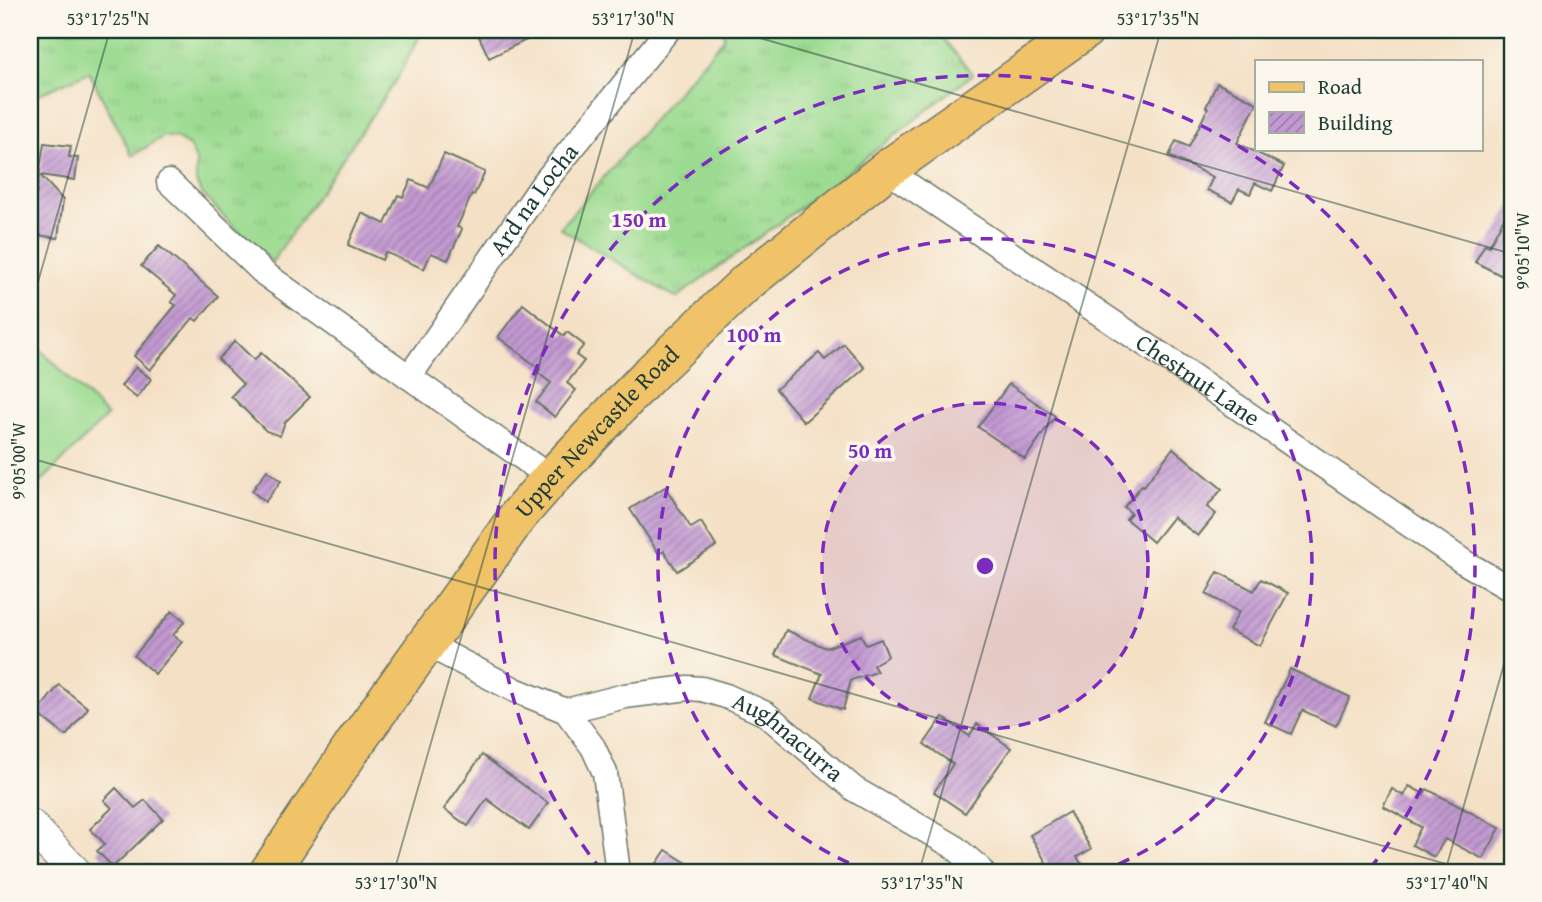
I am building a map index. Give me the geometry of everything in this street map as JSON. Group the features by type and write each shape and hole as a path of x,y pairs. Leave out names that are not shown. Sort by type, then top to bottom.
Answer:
{"main road":[{"name":"Upper Newcastle Road","path":"269,872 356,742 518,516 648,376 747,282 886,170 1076,32"}],"street":[{"name":"Ard na Locha","path":"409,377 543,184 668,30"},
{"name":"Chestnut Lane","path":"886,170 1464,562 1512,590"},
{"path":"169,182 265,274 551,478"},
{"path":"427,641 446,654 515,690 566,711 593,747 605,773 618,872"},
{"name":"Aughnacurra","path":"566,711 625,696 688,688 726,696 766,714 854,789 953,846 982,872"},
{"path":"30,825 75,872"}],"green space":[{"path":"30,30 423,30 398,77 272,262 201,193 196,182 196,160 189,146 176,138 164,136 132,156 89,72 30,98"},
{"path":"723,30 936,30 973,74 830,186 676,298 560,228 724,38"},
{"path":"30,339 107,416 37,486 30,479"}],"building":[{"path":"476,30 547,30 489,58"},
{"path":"1217,83 1255,102 1237,143 1284,166 1272,191 1255,183 1250,194 1239,189 1232,202 1207,190 1213,177 1169,156 1176,141 1189,147 1208,108 1206,107"},
{"path":"44,143 71,146 69,157 78,158 75,180 40,175 63,200 58,238 30,234 30,201 36,195"},
{"path":"444,154 485,172 457,227 462,229 448,260 431,253 424,269 385,252 382,260 348,245 362,213 385,224 398,195 403,197 411,180 429,188"},
{"path":"1512,203 1512,281 1475,262 1485,244 1489,246"},
{"path":"159,246 218,296 197,321 193,318 150,370 134,356 176,305 171,302 176,295 141,266"},
{"path":"523,304 564,336 567,332 584,345 576,355 584,361 567,383 576,390 555,417 536,402 551,383 538,373 540,369 498,337"},
{"path":"235,341 254,360 261,353 310,397 285,422 280,436 266,431 231,396 243,384 218,359"},
{"path":"844,344 865,368 804,422 776,389 819,353 825,360"},
{"path":"136,367 151,379 137,398 121,386"},
{"path":"1009,384 1055,416 1025,459 978,427"},
{"path":"1173,448 1222,489 1207,507 1216,514 1198,536 1173,517 1153,542 1126,519 1131,513 1124,507"},
{"path":"267,470 281,481 265,502 252,491"},
{"path":"665,487 691,528 701,522 716,546 677,571 664,551 659,554 630,509"},
{"path":"1218,572 1254,591 1261,579 1288,593 1260,646 1229,630 1239,612 1206,594"},
{"path":"172,611 185,621 173,635 182,642 155,674 134,656"},
{"path":"786,630 826,648 861,635 866,645 881,639 888,656 873,665 877,672 851,680 843,710 812,698 822,674 775,655"},
{"path":"1290,669 1350,697 1336,726 1302,710 1291,734 1265,722"},
{"path":"59,685 88,708 66,736 37,713"},
{"path":"943,717 969,736 977,724 1011,748 965,813 934,792 953,764 924,744"},
{"path":"482,755 548,803 529,830 487,799 468,826 444,809"},
{"path":"1409,786 1424,794 1427,789 1500,828 1483,859 1445,839 1434,857 1412,845 1421,827 1383,806 1392,789 1404,796"},
{"path":"116,788 135,808 145,800 163,819 113,867 97,851 105,844 90,829 112,808 104,800"},
{"path":"1069,812 1091,849 1077,857 1087,872 1052,872 1030,835"},
{"path":"666,850 701,872 651,872"}]}
